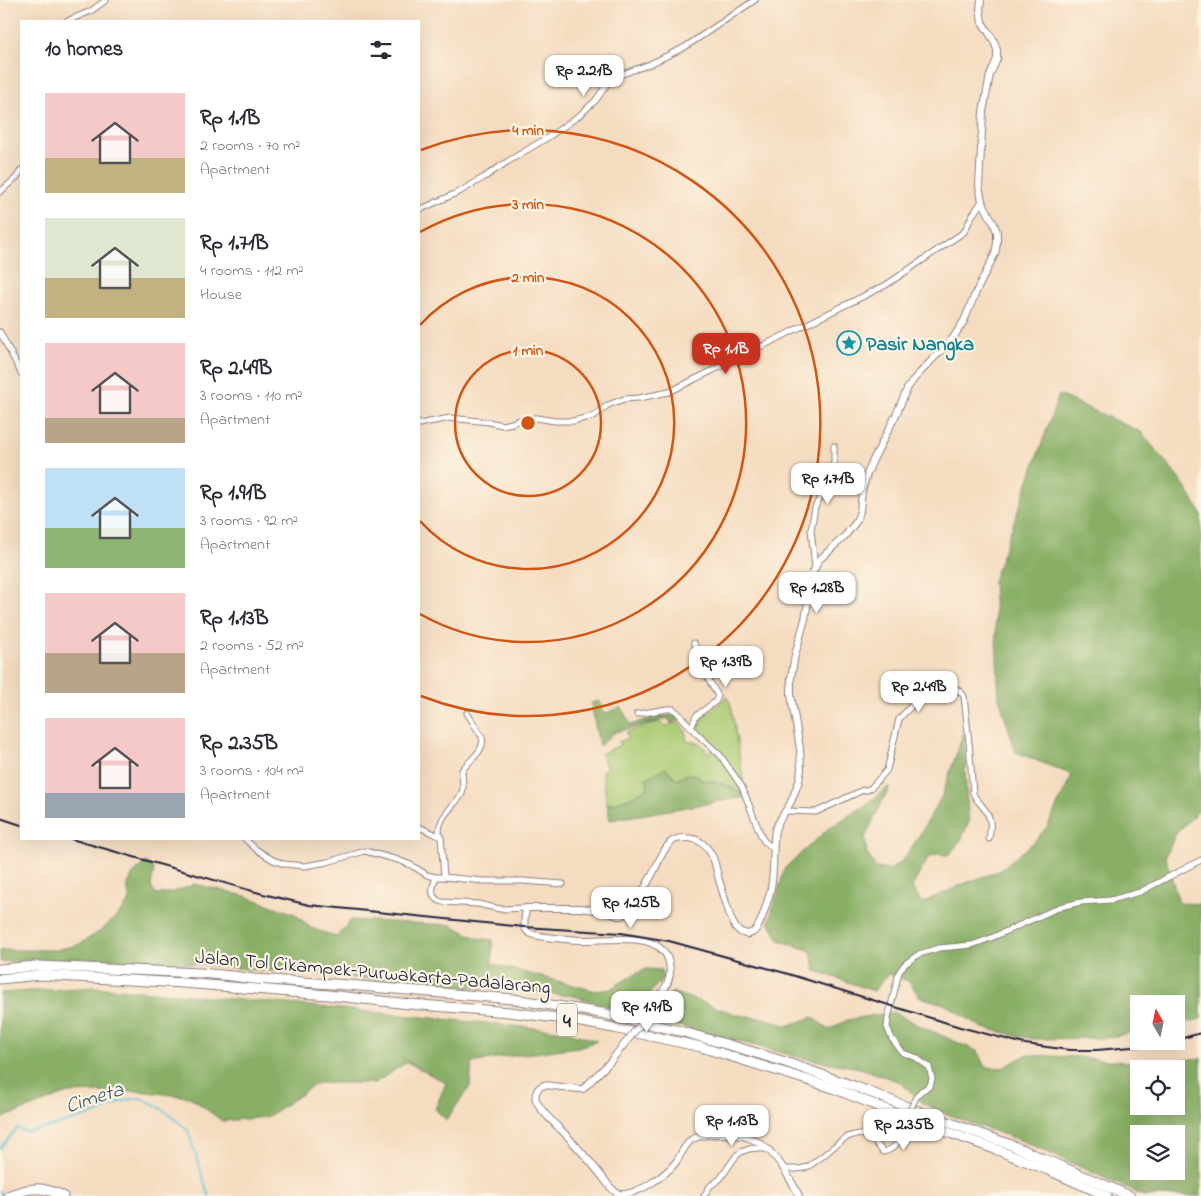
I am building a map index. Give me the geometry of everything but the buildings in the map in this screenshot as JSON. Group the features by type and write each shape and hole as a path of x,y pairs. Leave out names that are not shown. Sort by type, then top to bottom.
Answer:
{"highway":[{"name":"Jalan Tol Cikampek–Purwakarta–Padalarang","path":"0,969 37,966 200,973 254,979 513,998 601,1013 689,1034 782,1061 1011,1145 1130,1196"},
{"name":"Jalan Tol Cikampek–Purwakarta–Padalarang","path":"0,980 38,976 183,983 509,1012 565,1019 614,1028 701,1047 833,1088 995,1149 1107,1196"},
{"path":"10,1195 27,1190 44,1189 63,1196"}],"street":[{"path":"69,20 91,11 106,0"},
{"path":"420,210 459,192 550,136 580,115 596,100 613,79 685,47 754,0"},
{"path":"436,877 432,893 434,898 442,902 478,904 500,909 580,908 622,916 646,886 663,852 670,843 678,839 691,838 702,843 716,863 733,923 743,933 754,931 760,924 772,886 774,836 778,823 791,802 801,770 800,750 791,695 791,672 805,619 813,572 819,560 844,537 856,522 867,474 907,389 953,338 964,321 995,254 997,232 982,201 980,186 983,112 988,81 997,59 997,54 994,41 982,22 981,0"},
{"path":"0,192 18,177 20,172"},
{"path":"420,424 450,418 488,422 502,426 522,419 536,418 573,421 594,416 608,405 624,400 669,392 886,286 964,232 982,201"},
{"path":"0,332 20,371"},
{"path":"815,568 811,530 816,507 830,480 834,462 834,446"},
{"path":"691,728 696,716 716,701 718,696 707,677 694,643"},
{"path":"786,811 816,812 871,788 887,770 899,719 926,693 929,681 934,680 944,682 961,692 964,696 970,742 973,793 990,818 989,839"},
{"path":"637,714 667,709 673,709 677,712 720,755 731,770 745,795 762,838 774,848"},
{"path":"444,877 442,839 439,831 440,824 462,794 462,770 483,745 482,737 467,713"},
{"path":"420,828 440,836"},
{"path":"246,840 257,850 273,860 284,864 305,866 327,862 361,851 368,851 398,860 427,875 436,877 484,882 523,881 563,884"},
{"path":"784,1169 799,1169 810,1166 850,1135 868,1137 883,1152 895,1146 914,1099 921,1091 930,1086 932,1079 929,1067 915,1057 903,1053 892,1039 887,1027 898,972 905,964 919,954 939,948 972,945 1060,907 1081,902 1111,900 1140,892 1201,860"},
{"path":"526,908 524,927 528,933 581,940 618,938 652,943 664,952 668,963 671,976 670,981 640,1026 610,1063 583,1088 544,1085 538,1088 536,1101 610,1187 618,1194 627,1195 643,1191 668,1171 685,1146 698,1136 735,1134 760,1143 770,1150 784,1169 799,1196"},
{"path":"704,1196 710,1186 720,1179 736,1156 749,1149 770,1150"}],"green space":[{"path":"1059,395 1141,432 1181,481 1201,513 1201,808 1176,834 1165,856 1179,903 1201,904 1201,1019 1185,1022 1185,995 1130,995 1130,1033 1106,1038 1033,1039 983,1028 944,1004 920,997 908,981 888,974 874,991 816,971 811,951 779,940 769,921 785,868 830,827 863,807 890,786 865,837 867,854 876,868 889,870 902,861 941,798 964,732 969,822 961,840 948,856 939,854 929,857 912,887 922,903 963,884 999,871 1034,842 1047,827 1072,775 1016,752 999,698 993,581"},
{"path":"727,696 731,705 746,797 736,789 700,780 699,776 695,775 685,775 677,780 666,768 645,790 635,796 607,804 602,771 607,768 601,754 620,745 619,742 628,738 626,732 659,722 666,726 679,722 686,732 686,741 700,743 708,753 714,749 699,731 699,719"},
{"path":"600,701 603,711 607,713 621,707 631,725 647,719 665,716 677,715 681,719 671,723 667,718 615,732 599,746 591,703"},
{"path":"666,768 677,780 685,775 696,775 699,776 700,780 730,787 746,797 610,820 607,804 628,798 648,787 646,778"},
{"path":"146,862 154,869 151,886 156,895 177,891 195,884 245,896 295,914 311,928 337,937 351,920 452,925 476,938 493,940 492,964 596,991 610,989 646,969 661,970 663,978 632,1014 574,996 189,964 72,958 0,962 0,950 56,950 78,945 102,930 122,911 130,900 127,886 133,874"},
{"path":"94,987 566,1031 597,1041 578,1047 472,1063 470,1087 446,1120 435,1109 446,1083 407,1062 375,1083 317,1083 267,1117 222,1121 190,1097 139,1091 68,1093 0,1119 0,993"},
{"path":"672,992 738,1015 768,1019 787,1026 813,1017 829,1030 847,1020 893,1012 977,1051 985,1067 1003,1068 1026,1055 1077,1057 1130,1062 1130,1115 1185,1115 1185,1060 1183,1060 1201,1058 1201,1196 1144,1196 1023,1141 959,1119 924,1104 900,1082 860,1068 802,1058 652,1019"}],"waterway":[{"name":"Cimeta","path":"0,1148 17,1128 27,1132 50,1127 98,1113 122,1101 140,1098 171,1115 188,1131 209,1196"},
{"name":"Cimeta","path":"0,1191 2,1196"}],"railway":[{"path":"0,818 20,825"},
{"path":"74,840 263,894 309,905 524,927 621,933 669,941 785,973 960,1027 1025,1044 1069,1050 1130,1047"},
{"path":"1185,1037 1201,1033"}],"place":[{"name":"Pasir Nangka","path":"849,343"}]}
